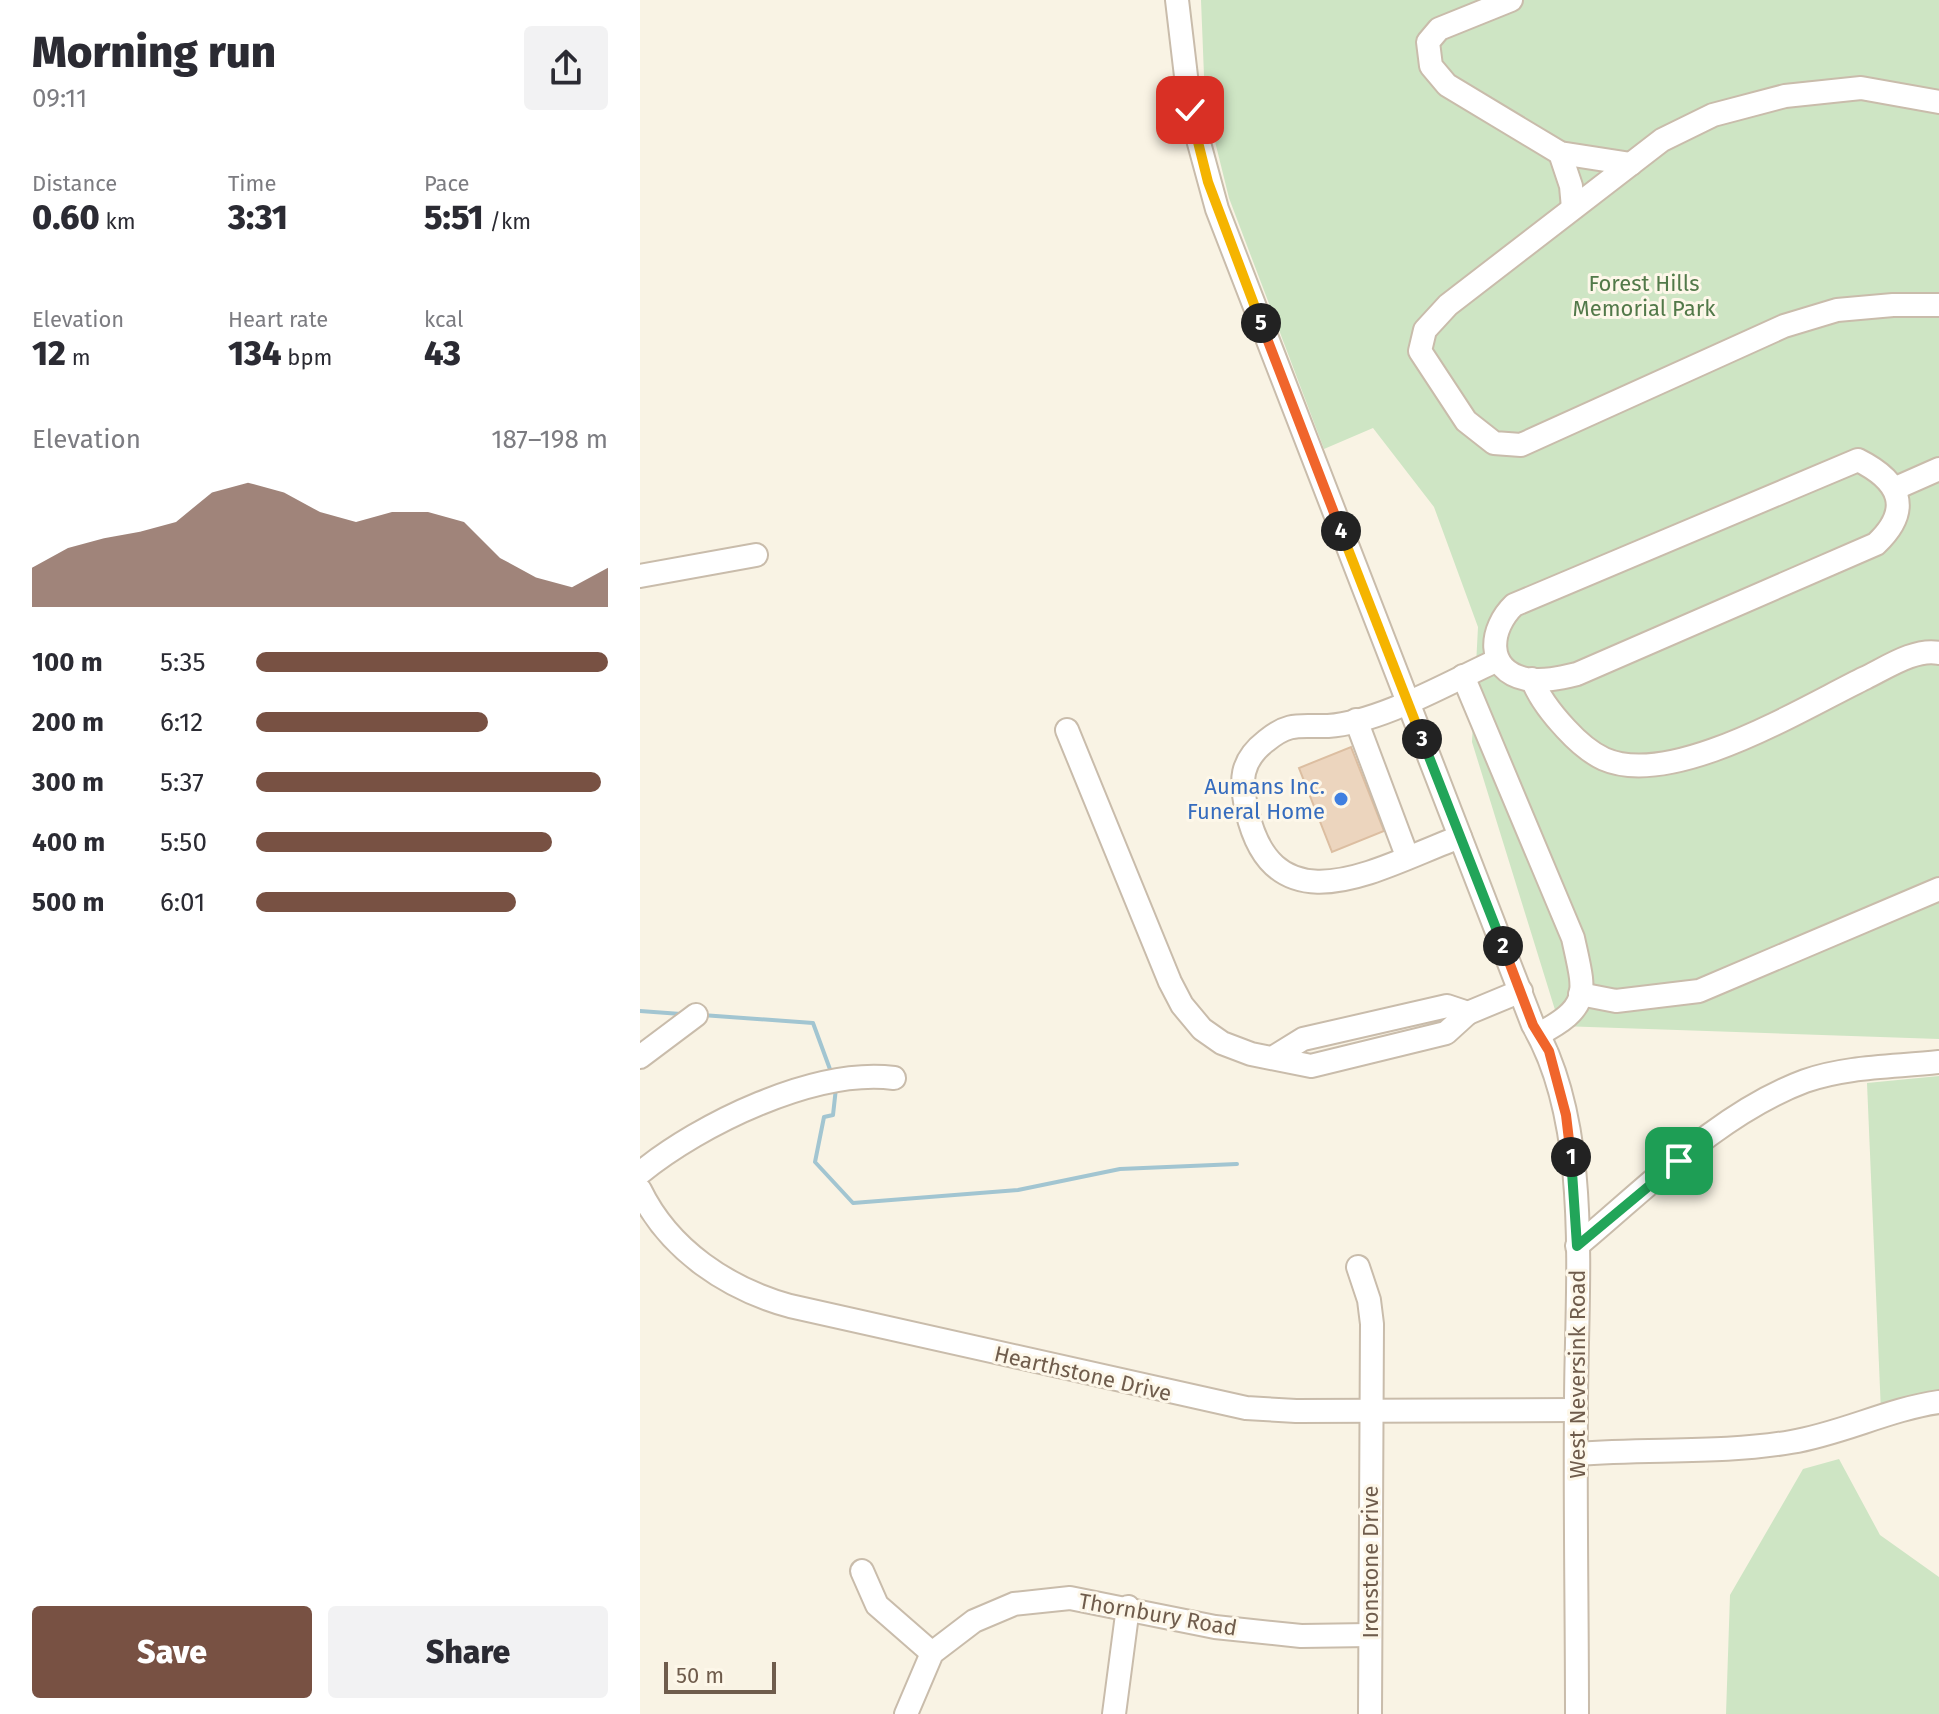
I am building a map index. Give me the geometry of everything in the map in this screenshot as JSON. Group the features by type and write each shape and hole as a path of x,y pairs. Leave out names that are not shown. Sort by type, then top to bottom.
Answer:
{"street":[{"name":"West Neversink Road","path":"1177,0 1190,110 1208,182 1460,837 1521,991 1549,1051 1566,1115 1577,1246 1577,1714"},
{"path":"1511,0 1439,29 1428,42 1431,66 1447,85 1560,153 1631,164"},
{"path":"1939,102 1861,88 1785,96 1713,115 1662,140 1448,305 1425,330 1420,351 1466,421 1494,443 1521,445 1784,326 1837,310 1939,305"},
{"path":"1560,153 1571,186 1573,208"},
{"path":"1858,460 1878,470 1896,488 1898,510 1892,529 1876,544 1577,674 1547,680 1532,679 1510,674 1498,660 1494,640 1499,620 1514,605 1858,460"},
{"path":"1896,488 1939,469"},
{"path":"640,576 756,555"},
{"path":"1532,679 1558,721 1582,745 1606,760 1632,764 1681,761 1717,750 1902,660 1939,653"},
{"path":"1460,837 1331,884 1304,883 1280,872 1256,842 1241,785 1242,770 1254,751 1286,727 1356,720 1498,660"},
{"path":"1463,676 1573,938 1582,980 1579,1005 1569,1018 1539,1034"},
{"path":"1356,720 1407,856"},
{"path":"1067,730 1182,1005 1202,1029 1222,1043 1251,1054 1311,1066 1446,1033 1468,1013 1521,991"},
{"path":"1580,994 1616,1001 1699,991 1939,889"},
{"path":"640,1057 696,1015"},
{"path":"1577,1246 1679,1161 1776,1094 1821,1076 1939,1062"},
{"path":"640,1173 688,1138 813,1084 866,1075 894,1078"},
{"name":"Hearthstone Drive","path":"640,1190 647,1205 701,1263 728,1282 762,1298 1246,1408 1576,1410"},
{"name":"Ironstone Drive","path":"1358,1267 1369,1300 1372,1324 1370,1714"},
{"path":"1577,1454 1782,1444 1939,1402"},
{"path":"862,1571 877,1605 932,1653"},
{"name":"Thornbury Road","path":"906,1714 932,1653 974,1621 1014,1604 1070,1598 1128,1607 1215,1627 1301,1636 1370,1635"},
{"path":"1114,1714 1128,1607"}],"green space":[{"name":"Forest Hills Memorial Park","path":"1201,0 1939,0 1939,1039 1560,1026 1472,742 1478,627 1434,507 1373,428 1324,449 1229,198 1205,101"},
{"path":"1939,1076 1939,1397 1881,1412 1867,1083"},
{"path":"1839,1459 1880,1535 1939,1577 1939,1714 1726,1714 1730,1595 1803,1469"}],"building":[{"name":"Aumans Inc. Funeral Home","path":"1351,747 1384,831 1332,852 1299,768"}],"waterway":[{"path":"640,1011 681,1014"},
{"path":"702,1015 813,1023 831,1072"},
{"path":"836,1088 833,1115 824,1117 815,1162 853,1203 1018,1190 1120,1169 1237,1164"}],"place":[{"name":"Aumans Inc. Funeral Home","path":"1341,799"}],"route":[{"path":"1190,110 1217,209 1533,1025 1549,1051 1566,1115 1577,1246 1679,1161"}]}
